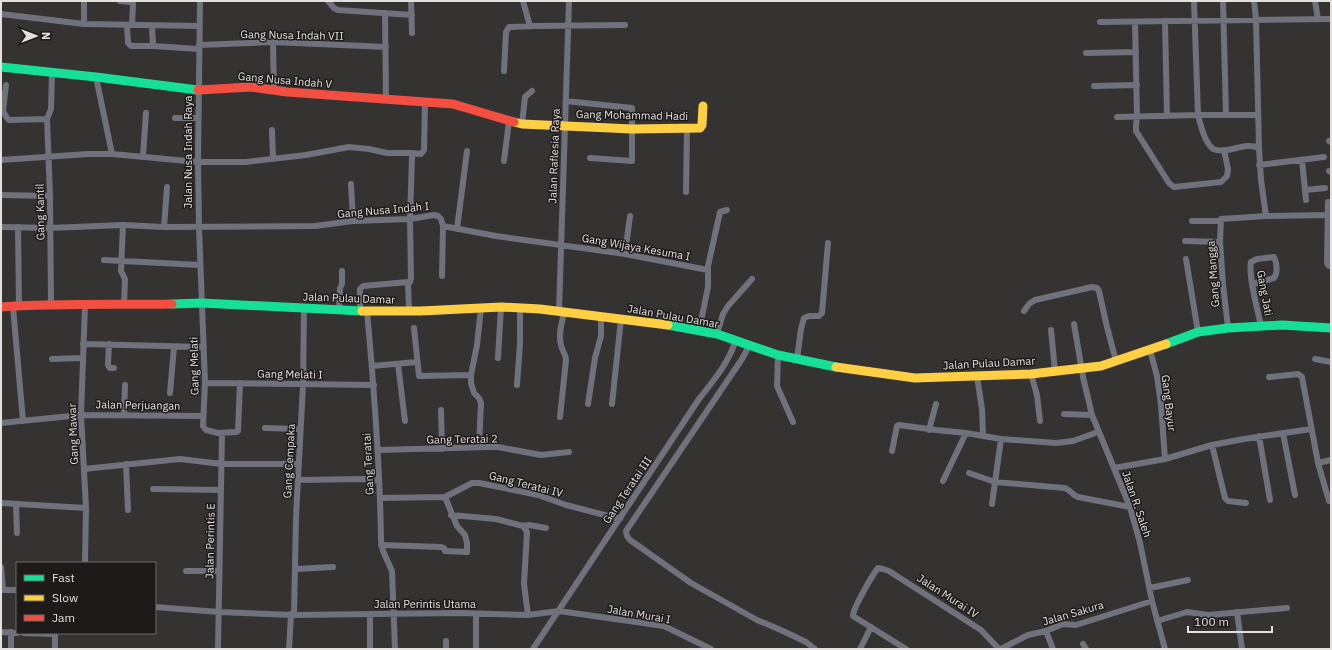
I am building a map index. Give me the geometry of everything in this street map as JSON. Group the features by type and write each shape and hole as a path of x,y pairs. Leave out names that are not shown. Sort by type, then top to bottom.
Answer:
{"street":[{"path":"84,1 84,24"},
{"path":"120,1 133,3 129,26"},
{"name":"Jalan Nusa Indah Raya","path":"200,1 198,90 198,227 202,303"},
{"path":"328,1 338,10 412,15"},
{"path":"411,1 412,33"},
{"path":"523,1 530,26"},
{"name":"Jalan Raflesia Raya","path":"560,417 566,360 566,354 561,348 559,337 561,312 564,126 569,1"},
{"path":"1194,1 1198,115 1210,146 1216,150 1246,146 1259,148"},
{"path":"1223,1 1226,115"},
{"path":"1254,1 1256,19 1259,148 1266,216"},
{"path":"1315,1 1318,19"},
{"path":"385,13 386,100"},
{"path":"1,14 84,24 129,26 199,26"},
{"path":"1100,22 1331,19"},
{"path":"1165,21 1167,116"},
{"path":"1135,22 1138,116 1136,131 1170,183 1174,187 1221,182 1227,176 1228,169 1224,150"},
{"name":"Gang Nusa Indah VII","path":"129,26 128,43 130,46 199,47 273,42 386,47"},
{"path":"152,26 153,46"},
{"path":"504,71 507,29 511,27 626,26"},
{"path":"273,42 274,91"},
{"path":"1086,54 1136,52"},
{"name":"Gang Nusa Indah V","path":"1,68 96,77 198,90 235,87 258,88 274,91 453,104 522,124 564,126"},
{"name":"Gang Kantil","path":"51,304 49,228 50,196 47,119 51,109 52,73"},
{"path":"96,77 112,154"},
{"path":"6,85 2,111 9,120 47,119"},
{"path":"1094,86 1137,85"},
{"path":"522,124 525,97 532,91"},
{"path":"566,102 631,107 632,161 590,158"},
{"path":"1,160 112,154 198,162 246,162 306,155 349,147 387,153 423,153 426,103"},
{"name":"Gang Mohammad Hadi","path":"564,126 632,129 687,129 702,127 702,106"},
{"path":"143,156 146,113"},
{"path":"1117,117 1258,115"},
{"path":"175,118 198,118"},
{"path":"504,161 510,121"},
{"path":"686,192 687,129"},
{"path":"272,130 273,159"},
{"path":"457,229 467,151"},
{"path":"409,311 408,282 410,282 411,278 410,219 412,153"},
{"path":"1260,165 1324,157"},
{"path":"1302,160 1306,200"},
{"path":"351,184 353,221"},
{"path":"164,227 167,187"},
{"path":"1305,190 1325,188"},
{"path":"1,195 50,196"},
{"path":"1331,202 1328,202 1327,215 1327,263 1331,266"},
{"path":"700,331 708,287 710,254 719,214 721,211 727,210"},
{"name":"Gang Nusa Indah I","path":"1,227 49,228 123,225 164,227 315,226 353,221 410,219 434,215 441,219 444,226 496,236 561,245"},
{"path":"1192,221 1266,216 1327,215"},
{"path":"625,254 630,216"},
{"name":"Gang Mangga","path":"1221,220 1220,242 1228,328"},
{"path":"123,225 121,271 125,279 124,305"},
{"path":"442,276 444,226"},
{"path":"18,227 16,306 23,421"},
{"path":"1184,241 1220,242"},
{"path":"797,358 804,318 809,316 819,316 822,313 828,243"},
{"name":"Gang Wijaya Kesuma I","path":"561,245 625,254 708,270"},
{"name":"Gang Jati","path":"1253,284 1274,278 1277,270 1274,257 1257,259 1251,263 1253,284 1261,326"},
{"path":"1186,259 1198,332"},
{"path":"104,260 200,265"},
{"path":"339,310 342,271"},
{"path":"717,334 723,314 728,306 752,279"},
{"name":"Gang Teratai","path":"395,649 392,572 381,545 374,385 361,287 364,285 408,282"},
{"path":"1024,311 1028,304 1035,300 1092,287 1097,288 1099,290 1116,361"},
{"name":"Jalan Pulau Damar","path":"1,307 51,304 124,305 202,303 364,311 409,311 501,307 540,309 622,319 717,334 742,344 778,354 844,369 896,377 926,378 1031,374 1101,366 1198,332 1228,328 1292,325 1331,328"},
{"name":"Gang Melati","path":"202,303 205,383 203,416 204,428 210,431 222,432"},
{"name":"Gang Mawar","path":"85,305 82,344 81,415 86,508 85,562"},
{"path":"498,358 501,307"},
{"path":"479,447 481,400 472,389 471,375 477,345 481,308"},
{"path":"517,385 520,343 520,308"},
{"name":"Gang Cempaka","path":"292,614 303,385 304,309"},
{"path":"588,404 595,358 601,336 601,317"},
{"path":"612,404 622,319"},
{"name":"Jalan R. Saleh","path":"1074,324 1092,415 1130,507 1165,649"},
{"path":"414,328 418,375 420,377 471,375"},
{"path":"1050,330 1055,372"},
{"path":"82,344 204,348"},
{"path":"108,344 108,365 110,368 114,368"},
{"path":"742,344 742,359 649,495 626,531 627,536 630,540 691,584 757,620 783,631 815,649"},
{"name":"Gang Teratai III","path":"533,649 560,611 699,400 742,344"},
{"path":"170,393 174,347"},
{"name":"Gang Bayur","path":"1150,350 1157,376 1161,405 1165,459"},
{"path":"778,354 777,386 793,422"},
{"path":"52,359 82,358"},
{"path":"1315,359 1331,362"},
{"path":"372,366 417,362"},
{"path":"398,364 405,420"},
{"path":"1031,374 1037,395 1040,421"},
{"path":"1269,377 1300,375 1318,463 1329,501"},
{"path":"977,376 982,409 983,435"},
{"name":"Gang Melati I","path":"205,383 374,385"},
{"path":"222,432 238,431 240,383"},
{"path":"124,415 125,385"},
{"path":"929,430 936,404"},
{"path":"441,410 442,449"},
{"path":"1064,414 1092,415"},
{"name":"Jalan Perjuangan","path":"1,423 81,415 203,416"},
{"path":"892,451 898,426 983,435 1001,439 1056,443 1073,441 1098,432"},
{"path":"265,428 300,429"},
{"path":"1114,468 1165,459 1212,446 1259,436 1311,429"},
{"name":"Jalan Perintis E","path":"218,649 222,432"},
{"path":"943,481 966,433"},
{"path":"1283,433 1295,495"},
{"path":"1259,436 1270,500"},
{"path":"992,504 1001,439"},
{"path":"1212,446 1225,498 1228,501 1246,503"},
{"name":"Gang Teratai 2","path":"378,450 498,447 541,455 569,452"},
{"path":"84,470 180,459 222,464 299,464"},
{"path":"1318,463 1331,460"},
{"path":"126,464 128,510"},
{"path":"970,473 995,482 1064,488 1068,489 1074,496 1130,507"},
{"path":"298,480 365,479 379,481"},
{"name":"Gang Teratai IV","path":"380,498 445,497 472,483 479,483 538,495 566,505 620,519"},
{"path":"153,488 220,490"},
{"path":"640,490 649,495"},
{"path":"381,545 441,547 444,548 445,551 467,552 465,535 457,526 451,515 445,497"},
{"path":"1,503 86,508"},
{"path":"16,504 17,533"},
{"path":"451,515 496,519 523,526 529,525 546,528"},
{"path":"523,526 527,532 524,584 528,615"},
{"path":"1,567 2,590 16,590"},
{"path":"295,569 333,567"},
{"name":"Jalan Murai IV","path":"871,627 854,617 853,614 871,579 877,569 880,568 885,569 908,582 981,630 1000,649"},
{"path":"186,570 219,572"},
{"path":"1150,588 1188,580"},
{"name":"Jalan Sakura","path":"1000,649 1028,635 1046,631 1063,624 1076,625 1152,601"},
{"name":"Jalan Perintis Utama","path":"156,606 219,612 292,614 528,615 560,611"},
{"path":"1157,620 1187,612 1208,615 1287,608"},
{"name":"Jalan Murai I","path":"560,611 664,626 711,649"},
{"path":"1238,612 1242,649"},
{"path":"289,649 292,614"},
{"path":"370,614 370,649"},
{"path":"476,614 476,649"},
{"path":"860,649 871,627 906,649"},
{"path":"1046,631 1053,649"},
{"path":"1,632 14,633 11,649"},
{"path":"55,634 55,649"},
{"path":"446,641 446,649"}],"traffic: fast":[{"path":"1,67 198,90"},
{"path":"172,304 202,303 362,311"},
{"path":"668,325 717,334 778,355 836,367"},
{"path":"1166,344 1198,332 1228,328 1282,325 1331,328"}],"traffic: slow":[{"path":"514,122 522,124 632,129 700,128 702,125 703,106"},
{"path":"362,311 421,311 501,307 540,309 668,325"},
{"path":"836,367 915,378 1031,374 1101,366 1166,344"}],"traffic: jam":[{"path":"198,90 251,87 287,92 453,104 514,122"},
{"path":"1,307 172,304"}]}
